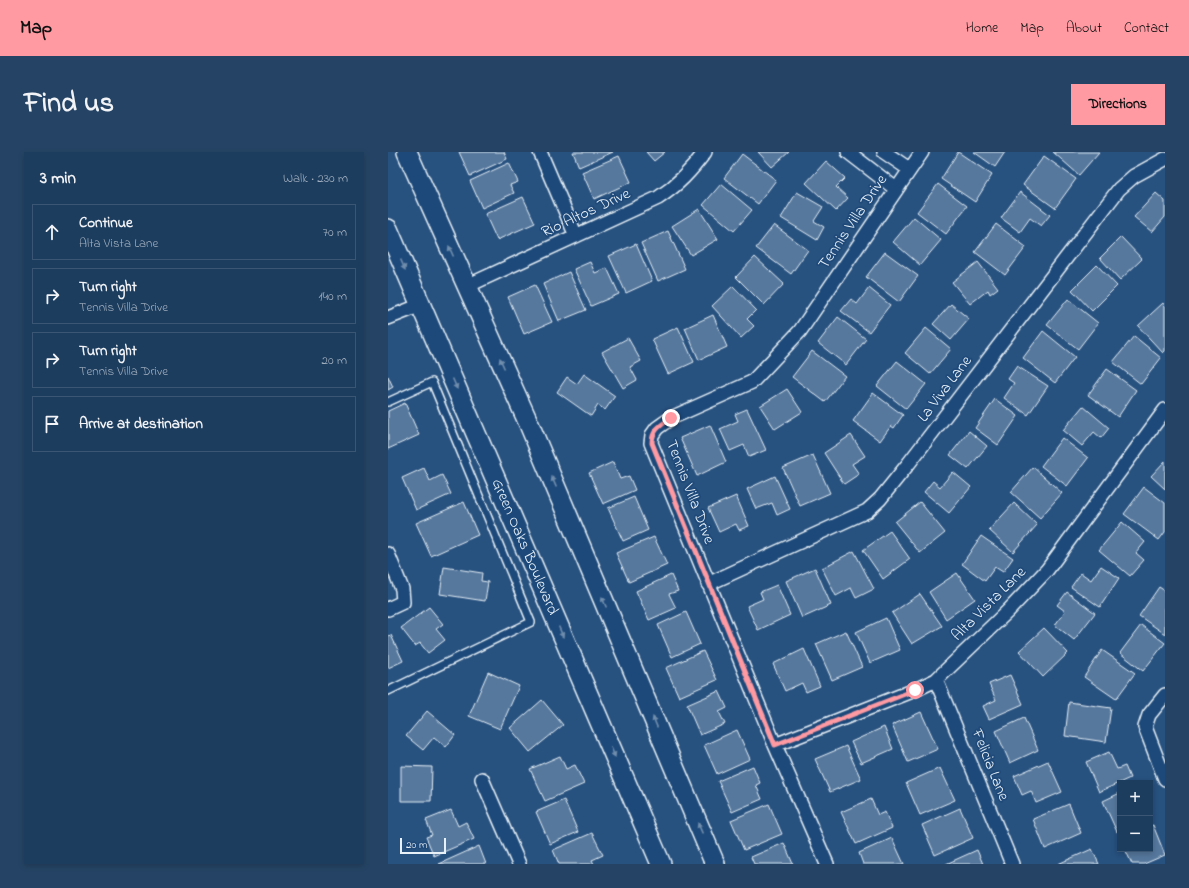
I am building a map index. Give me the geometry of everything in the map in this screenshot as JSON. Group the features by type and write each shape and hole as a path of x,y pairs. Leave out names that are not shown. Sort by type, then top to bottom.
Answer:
{"main road":[{"path":"407,152 529,424 715,864"},
{"name":"Green Oaks Boulevard","path":"388,229 661,864"}],"street":[{"path":"540,152 576,236"},
{"name":"Rio Altos Drive","path":"467,286 658,198 690,173 705,152"},
{"path":"848,152 896,189"},
{"path":"884,152 909,169"},
{"name":"Tennis Villa Drive","path":"827,864 775,745 708,584 652,443 652,435 657,428 671,418 752,382 800,331 922,152"},
{"name":"La Viva Lane","path":"708,584 851,520 867,511 880,500 1119,190 1134,176 1165,159"},
{"path":"388,318 420,305"},
{"name":"Alta Vista Lane","path":"775,745 915,690 936,680 1008,611 1047,570 1165,410"},
{"path":"388,554 402,589 403,602 388,609"},
{"name":"Felicia Lane","path":"936,680 1012,864"},
{"path":"1165,696 1150,715 1145,727 1165,779"},
{"path":"482,779 519,864"}],"lane":[{"path":"388,402 432,382 531,622 388,691"}],"building":[{"path":"459,152 504,152 507,159 470,176"},
{"path":"573,152 613,152 579,167"},
{"path":"646,152 665,152 654,161"},
{"path":"758,152 789,152 772,167"},
{"path":"958,152 992,175 975,202 941,179"},
{"path":"974,152 1005,152 995,167"},
{"path":"1053,152 1099,152 1079,175"},
{"path":"742,154 776,180 758,204 724,178"},
{"path":"619,156 631,182 594,199 582,172"},
{"path":"1044,156 1076,179 1055,208 1023,185"},
{"path":"826,161 845,178 836,187 848,198 836,211 806,183"},
{"path":"509,163 518,182 510,185 514,193 482,208 470,181"},
{"path":"721,184 752,210 734,231 703,205"},
{"path":"938,184 967,206 946,234 917,212"},
{"path":"797,192 823,207 814,221 824,227 817,240 781,218"},
{"path":"1020,192 1050,215 1041,226 1030,218 1020,232 1001,218"},
{"path":"1156,193 1165,201 1165,217 1152,232 1134,217"},
{"path":"523,197 535,223 497,240 485,214"},
{"path":"699,209 718,239 691,255 672,226"},
{"path":"914,217 941,240 920,265 893,242"},
{"path":"996,224 1026,247 1005,275 975,252"},
{"path":"774,225 808,250 791,274 756,248"},
{"path":"668,231 685,269 658,281 641,243"},
{"path":"1121,237 1142,259 1120,280 1100,258"},
{"path":"636,244 652,281 626,293 609,256"},
{"path":"885,252 918,276 899,302 866,277"},
{"path":"755,257 784,284 764,305 736,277"},
{"path":"590,262 595,273 607,268 619,294 591,306 574,269"},
{"path":"978,262 998,288 990,294 988,290 970,304 952,282"},
{"path":"1097,265 1117,286 1092,311 1072,290"},
{"path":"569,272 586,310 559,321 543,284"},
{"path":"535,285 552,322 524,334 508,297"},
{"path":"733,286 756,310 747,319 754,326 741,338 712,306"},
{"path":"869,288 890,305 869,332 841,311 851,299 857,304"},
{"path":"1068,299 1098,323 1078,349 1047,325"},
{"path":"1163,303 1165,306 1165,351 1163,353 1138,326"},
{"path":"951,304 969,319 951,340 933,324"},
{"path":"713,315 727,347 699,360 685,328"},
{"path":"838,317 866,339 846,365 818,343"},
{"path":"678,327 694,362 668,374 652,339"},
{"path":"926,328 951,349 930,374 905,353"},
{"path":"1043,331 1075,357 1055,383 1023,358"},
{"path":"1134,336 1161,358 1141,384 1113,362"},
{"path":"628,338 641,361 630,367 637,380 623,388 602,352"},
{"path":"812,351 845,376 825,402 792,377"},
{"path":"897,361 926,384 906,409 877,386"},
{"path":"1017,366 1048,386 1028,415 1004,398 1014,383 1008,379"},
{"path":"1107,369 1136,390 1118,417 1088,395"},
{"path":"584,374 615,396 605,410 598,405 591,416 557,392 567,377 577,384"},
{"path":"388,376 393,387 388,390"},
{"path":"787,389 802,412 775,429 760,406"},
{"path":"873,393 903,415 894,428 891,426 880,441 853,421"},
{"path":"995,399 1018,416 998,445 975,428"},
{"path":"405,403 419,435 388,449 388,411"},
{"path":"1083,406 1109,428 1101,438 1094,432 1082,446 1063,430"},
{"path":"747,409 766,450 749,457 744,445 730,451 720,429 738,421 735,414"},
{"path":"710,425 726,462 697,476 680,438"},
{"path":"969,431 987,446 968,469 950,455"},
{"path":"851,435 865,456 852,464 859,474 844,484 824,453"},
{"path":"1062,438 1088,458 1067,486 1041,466"},
{"path":"813,455 830,493 800,506 783,468"},
{"path":"1165,461 1165,489 1151,476"},
{"path":"613,462 620,479 629,476 635,490 603,504 589,473"},
{"path":"1033,467 1062,493 1040,518 1011,492"},
{"path":"424,468 430,481 442,475 451,494 416,510 402,478"},
{"path":"953,472 971,487 949,513 924,492 933,481 940,487"},
{"path":"775,476 790,509 777,515 772,503 756,509 747,489"},
{"path":"1144,487 1165,503 1165,532 1159,540 1124,514"},
{"path":"736,496 749,526 739,530 736,524 719,532 708,508"},
{"path":"634,497 648,530 623,541 608,508"},
{"path":"464,502 478,535 431,556 416,523"},
{"path":"920,502 945,533 920,553 895,522"},
{"path":"1014,503 1037,525 1013,552 989,530"},
{"path":"1122,522 1145,542 1136,553 1144,560 1130,576 1099,550"},
{"path":"890,531 910,559 883,579 863,550"},
{"path":"981,536 1013,558 1003,572 995,567 985,581 962,564"},
{"path":"654,537 667,565 629,582 616,553"},
{"path":"854,551 874,589 856,598 851,588 836,596 822,568"},
{"path":"1101,566 1119,578 1100,607 1071,587 1081,573 1091,580"},
{"path":"444,567 482,573 481,581 488,582 485,601 440,594"},
{"path":"815,568 831,605 802,618 786,581"},
{"path":"957,573 975,599 946,619 929,592"},
{"path":"671,575 678,591 669,594 676,608 649,620 636,591"},
{"path":"777,585 790,615 758,630 747,606 763,599 760,592"},
{"path":"1159,587 1165,591 1165,634 1139,616"},
{"path":"1067,592 1095,613 1074,640 1055,625 1065,611 1057,605"},
{"path":"920,594 942,626 912,644 892,613"},
{"path":"429,607 443,624 436,629 445,640 428,653 420,643 415,646 401,628"},
{"path":"686,612 700,644 672,657 658,625"},
{"path":"886,618 900,650 870,663 856,632"},
{"path":"1141,625 1165,643 1143,671 1120,653"},
{"path":"1044,628 1068,653 1043,677 1019,651"},
{"path":"846,631 862,667 832,680 816,644"},
{"path":"391,635 403,661 388,668 388,636"},
{"path":"804,649 820,686 806,692 802,683 785,691 773,664"},
{"path":"1102,650 1135,673 1116,699 1084,677"},
{"path":"703,651 717,680 679,697 666,668"},
{"path":"488,672 519,686 500,729 469,716"},
{"path":"1010,675 1023,704 989,719 983,706 996,700 989,684"},
{"path":"719,691 727,708 719,712 725,724 700,735 687,705"},
{"path":"542,700 563,725 530,752 510,728"},
{"path":"1069,702 1111,708 1106,742 1065,736"},
{"path":"427,711 455,735 446,747 434,737 423,750 406,736"},
{"path":"921,712 938,749 908,762 892,725"},
{"path":"1024,718 1038,750 1010,763 996,731"},
{"path":"884,727 893,749 861,763 851,742"},
{"path":"737,730 750,759 717,774 704,745"},
{"path":"846,746 861,779 830,792 815,759"},
{"path":"1109,752 1117,769 1125,766 1130,778 1126,780 1117,780 1117,784 1099,792 1086,762"},
{"path":"560,756 566,769 575,765 584,784 545,801 530,769"},
{"path":"1048,761 1062,792 1036,803 1031,791 1022,795 1014,776"},
{"path":"401,766 432,767 431,801 401,801"},
{"path":"753,766 760,783 756,785 762,799 732,812 718,781"},
{"path":"940,768 955,800 920,815 906,783"},
{"path":"1117,794 1117,832 1103,801"},
{"path":"871,799 878,815 885,812 892,828 856,844 841,812"},
{"path":"564,800 578,832 550,844 536,812"},
{"path":"769,804 782,834 744,850 731,820"},
{"path":"1069,804 1081,833 1045,849 1033,819"},
{"path":"960,808 973,838 935,855 922,825"},
{"path":"451,810 458,826 466,822 474,839 434,856 426,837 432,835 426,820"},
{"path":"1153,825 1165,855 1144,864 1132,864 1126,852 1153,852"},
{"path":"592,833 603,855 592,860 594,864 559,864 553,850"},
{"path":"892,838 904,864 863,864 859,853"},
{"path":"784,843 793,864 754,864 751,857"},
{"path":"479,846 486,864 439,864"},
{"path":"1092,849 1099,864 1058,864"},
{"path":"977,850 983,864 946,864"}],"route":[{"path":"671,418 657,428 652,435 652,443 708,584 775,745 915,690"}]}
